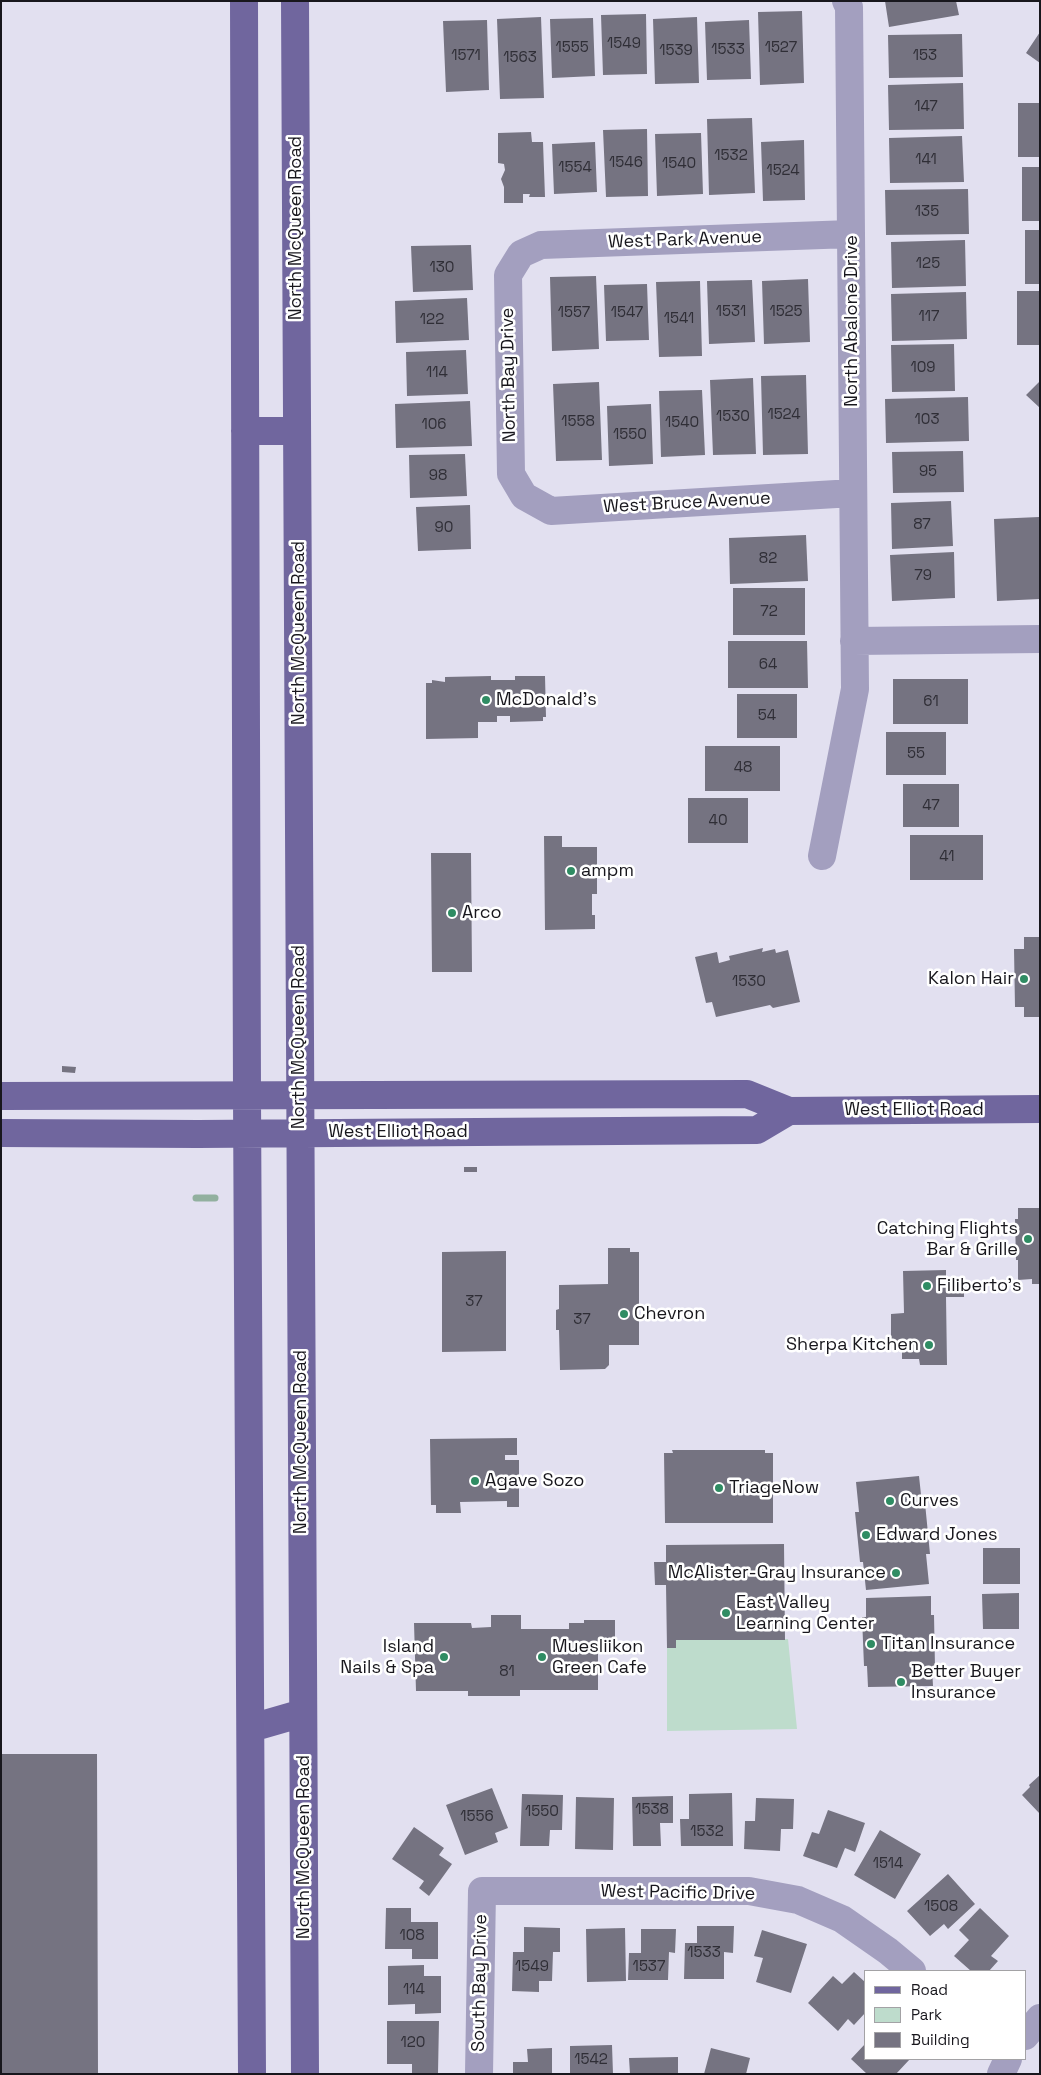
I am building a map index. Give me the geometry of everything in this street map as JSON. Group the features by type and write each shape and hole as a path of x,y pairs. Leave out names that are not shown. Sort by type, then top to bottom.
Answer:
{"main road":[{"path":"244,1 252,2074"},
{"name":"North McQueen Road","path":"295,1 300,629 300,1133 305,2074"},
{"path":"246,430 297,431"},
{"name":"West Elliot Road","path":"1,1096 247,1097 747,1094 789,1111 1040,1109"},
{"name":"West Elliot Road","path":"1,1133 248,1134 757,1130 789,1111"},
{"path":"250,1728 303,1714"}],"street":[{"name":"North Abalone Drive","path":"822,856 855,689 849,7 846,1"},
{"name":"West Park Avenue","path":"521,254 541,245 851,234"},
{"name":"North Bay Drive","path":"521,254 508,275 511,474 524,496"},
{"name":"West Bruce Avenue","path":"524,496 551,511 853,493"},
{"path":"854,641 1040,639"},
{"name":"West Pacific Drive","path":"482,1891 749,1891 798,1900 842,1919 888,1951 911,1970"},
{"name":"South Bay Drive","path":"478,2074 482,1891"},
{"path":"1026,2035 1040,2018"},
{"path":"1001,2074 1008,2060"}],"green space":[{"path":"788,1639 797,1729 667,1731 667,1648 676,1647 676,1640"}],"building":[{"path":"885,1 956,1 959,15 889,27"},
{"path":"802,11 804,83 760,85 758,12"},
{"path":"646,14 647,74 603,75 601,15"},
{"path":"541,17 544,98 500,99 497,19"},
{"path":"697,17 699,83 655,84 653,19"},
{"path":"593,18 595,76 552,78 550,19"},
{"path":"487,20 489,90 446,92 443,21"},
{"path":"749,20 751,79 707,80 705,22"},
{"path":"1040,32 1040,63 1026,53"},
{"path":"962,34 963,77 889,78 888,35"},
{"path":"963,83 964,129 889,130 888,85"},
{"path":"1018,103 1040,103 1040,157 1018,157"},
{"path":"752,118 755,193 709,195 707,119"},
{"path":"647,129 648,196 606,197 603,130"},
{"path":"531,132 532,142 543,142 545,197 529,197 530,194 523,194 523,203 504,203 504,187 501,179 505,170 504,164 498,163 498,133"},
{"path":"701,133 703,194 657,196 655,134"},
{"path":"962,136 964,182 890,183 889,138"},
{"path":"804,140 805,200 763,201 761,142"},
{"path":"595,142 597,192 554,194 552,144"},
{"path":"1022,167 1040,167 1040,221 1022,221"},
{"path":"968,189 969,234 886,235 885,190"},
{"path":"1025,230 1040,230 1040,284 1025,284"},
{"path":"965,240 966,286 892,288 891,242"},
{"path":"471,245 473,290 413,292 411,246"},
{"path":"596,276 599,349 552,351 550,277"},
{"path":"808,279 810,342 764,344 762,281"},
{"path":"752,280 755,342 709,344 707,281"},
{"path":"700,281 702,356 659,357 656,282"},
{"path":"647,284 649,340 606,341 604,285"},
{"path":"1017,291 1040,291 1040,345 1017,345"},
{"path":"966,292 967,339 892,341 891,294"},
{"path":"467,298 469,340 396,343 395,301"},
{"path":"954,344 955,391 892,392 891,345"},
{"path":"466,350 468,394 407,396 406,352"},
{"path":"806,375 808,454 763,455 761,376"},
{"path":"753,378 756,454 713,455 710,380"},
{"path":"1040,381 1040,408 1026,395"},
{"path":"599,382 602,460 556,461 553,384"},
{"path":"702,390 705,455 661,457 659,391"},
{"path":"968,397 969,441 886,443 885,399"},
{"path":"470,401 472,446 396,448 395,404"},
{"path":"651,404 653,464 609,466 607,406"},
{"path":"963,451 964,492 893,493 892,452"},
{"path":"465,454 467,496 410,498 409,455"},
{"path":"951,501 953,546 892,549 891,503"},
{"path":"470,505 471,549 418,551 416,507"},
{"path":"1039,517 1040,599 997,601 994,519"},
{"path":"806,535 808,581 730,584 729,538"},
{"path":"954,552 955,598 892,601 890,555"},
{"path":"733,588 805,588 805,635 733,635"},
{"path":"728,641 807,641 808,688 728,688"},
{"name":"McDonald's","path":"491,676 491,680 515,680 515,676 545,676 546,717 543,717 543,721 510,722 510,716 497,716 497,722 478,722 478,738 426,739 426,683 432,683 432,680 445,682 445,677"},
{"path":"893,679 968,679 968,724 893,724"},
{"path":"737,694 797,694 797,738 737,738"},
{"path":"886,732 946,732 946,775 886,775"},
{"path":"705,746 780,746 780,791 705,791"},
{"path":"903,784 959,784 959,827 903,827"},
{"path":"688,798 748,798 748,843 688,843"},
{"path":"910,835 983,835 983,880 910,880"},
{"name":"ampm","path":"544,836 562,836 562,847 597,847 597,894 592,894 592,915 595,915 595,929 545,930"},
{"name":"Arco","path":"431,853 471,853 472,972 432,972"},
{"path":"1024,937 1040,937 1040,1017 1024,1017 1024,1007 1015,1007 1014,949 1024,949"},
{"path":"763,948 762,952 775,949 776,953 788,950 800,1002 773,1008 770,1005 716,1017 712,1002 706,1003 695,957 717,952 719,963 730,960 729,956"},
{"path":"62,1066 76,1067 75,1073 62,1072"},
{"path":"464,1167 477,1167 477,1172 464,1172"},
{"name":"Catching Flights Bar & Grille","path":"1018,1208 1040,1208 1040,1284 1032,1284 1032,1279 1018,1280 1015,1219 1018,1219"},
{"path":"608,1248 630,1248 630,1252 639,1252 639,1345 609,1345 609,1365 605,1369 560,1370 559,1330 556,1330 556,1310 559,1309 559,1285 608,1284"},
{"path":"506,1251 506,1351 442,1352 442,1252"},
{"path":"946,1270 946,1277 964,1277 964,1297 946,1297 947,1365 920,1365 919,1359 902,1359 902,1342 891,1342 891,1314 904,1313 903,1271"},
{"name":"Agave Sozo","path":"517,1438 517,1455 505,1455 505,1460 519,1460 519,1507 507,1507 507,1501 460,1502 461,1513 436,1513 436,1505 431,1505 430,1439"},
{"name":"TriageNow","path":"672,1450 765,1450 765,1453 773,1453 773,1523 665,1523 664,1453 673,1453"},
{"path":"919,1476 922,1504 925,1503 930,1554 926,1554 929,1584 866,1590 863,1562 860,1562 855,1512 859,1512 856,1482"},
{"name":"East Valley Learning Center","path":"784,1544 785,1640 676,1640 676,1648 667,1648 666,1585 655,1585 654,1562 666,1562 666,1545"},
{"path":"983,1548 1020,1548 1020,1584 983,1584"},
{"path":"1019,1593 1019,1629 983,1629 982,1594"},
{"path":"931,1596 931,1615 934,1615 935,1668 932,1668 933,1686 868,1687 867,1666 864,1666 862,1617 866,1617 866,1598"},
{"path":"491,1615 521,1615 521,1629 569,1629 569,1623 584,1623 584,1620 615,1620 615,1654 598,1654 598,1690 520,1690 520,1696 468,1696 468,1691 416,1691 414,1623 471,1623 472,1628 491,1627"},
{"path":"1,1754 97,1754 98,2074 1,2074"},
{"path":"1040,1775 1040,1814 1022,1795"},
{"path":"492,1788 508,1828 495,1833 498,1842 465,1855 446,1805"},
{"path":"732,1793 733,1846 681,1846 680,1819 689,1819 689,1794"},
{"path":"522,1794 563,1795 562,1830 550,1830 549,1846 520,1846"},
{"path":"673,1796 673,1823 660,1823 661,1846 633,1846 632,1797"},
{"path":"576,1797 614,1798 613,1850 575,1849"},
{"path":"756,1798 794,1799 793,1829 781,1829 780,1851 744,1849 745,1821 755,1821"},
{"path":"828,1810 865,1823 855,1852 845,1848 837,1868 803,1856 812,1832 819,1834"},
{"path":"414,1827 444,1848 439,1855 452,1864 429,1896 419,1888 424,1881 392,1859"},
{"path":"880,1830 921,1854 895,1899 854,1875"},
{"path":"948,1874 975,1904 948,1929 944,1924 930,1936 907,1911"},
{"path":"386,1908 411,1908 411,1922 438,1922 438,1959 412,1959 412,1949 385,1949"},
{"path":"980,1908 1009,1936 991,1956 998,1961 990,1970 970,1970 954,1956 969,1940 959,1930"},
{"path":"697,1926 734,1926 733,1953 724,1952 724,1979 684,1979 685,1943 697,1943"},
{"path":"524,1927 560,1928 560,1952 553,1952 552,1981 539,1981 539,1992 512,1991 513,1952 524,1952"},
{"path":"625,1928 626,1981 587,1982 586,1929"},
{"path":"641,1929 676,1929 675,1953 669,1952 668,1980 628,1980 629,1953 641,1953"},
{"path":"762,1930 807,1944 791,1993 756,1982 763,1958 754,1956"},
{"path":"424,1965 424,1976 441,1976 441,2013 415,2014 415,2004 388,2005 388,1966"},
{"path":"854,1972 864,1981 864,2014 854,2025 848,2019 838,2031 808,2003 833,1976 842,1984"},
{"path":"387,2021 439,2021 438,2073 412,2073 412,2064 387,2064"},
{"path":"612,2045 613,2074 570,2074 570,2046"},
{"path":"864,2045 864,2060 909,2060 896,2074 867,2074 851,2059"},
{"path":"552,2048 552,2074 513,2074 513,2062 528,2062 527,2049"},
{"path":"711,2048 750,2058 746,2074 704,2074"},
{"path":"678,2057 678,2074 630,2074 629,2058"}],"waterway":[{"path":"196,1198 215,1198"}],"place":[{"name":"McDonald's","path":"486,700"},
{"name":"ampm","path":"571,871"},
{"name":"Arco","path":"452,913"},
{"name":"Kalon Hair","path":"1024,979"},
{"name":"Catching Flights Bar & Grille","path":"1028,1239"},
{"name":"Filiberto's","path":"927,1286"},
{"name":"Chevron","path":"624,1314"},
{"name":"Sherpa Kitchen","path":"929,1345"},
{"name":"Agave Sozo","path":"475,1481"},
{"name":"TriageNow","path":"719,1488"},
{"name":"Curves","path":"890,1501"},
{"name":"Edward Jones","path":"866,1535"},
{"name":"McAlister-Gray Insurance","path":"896,1573"},
{"name":"East Valley Learning Center","path":"726,1613"},
{"name":"Titan Insurance","path":"871,1644"},
{"name":"Island Nails & Spa","path":"444,1657"},
{"name":"Muesliikon Green Cafe","path":"542,1657"},
{"name":"Better Buyer Insurance","path":"901,1682"}]}
